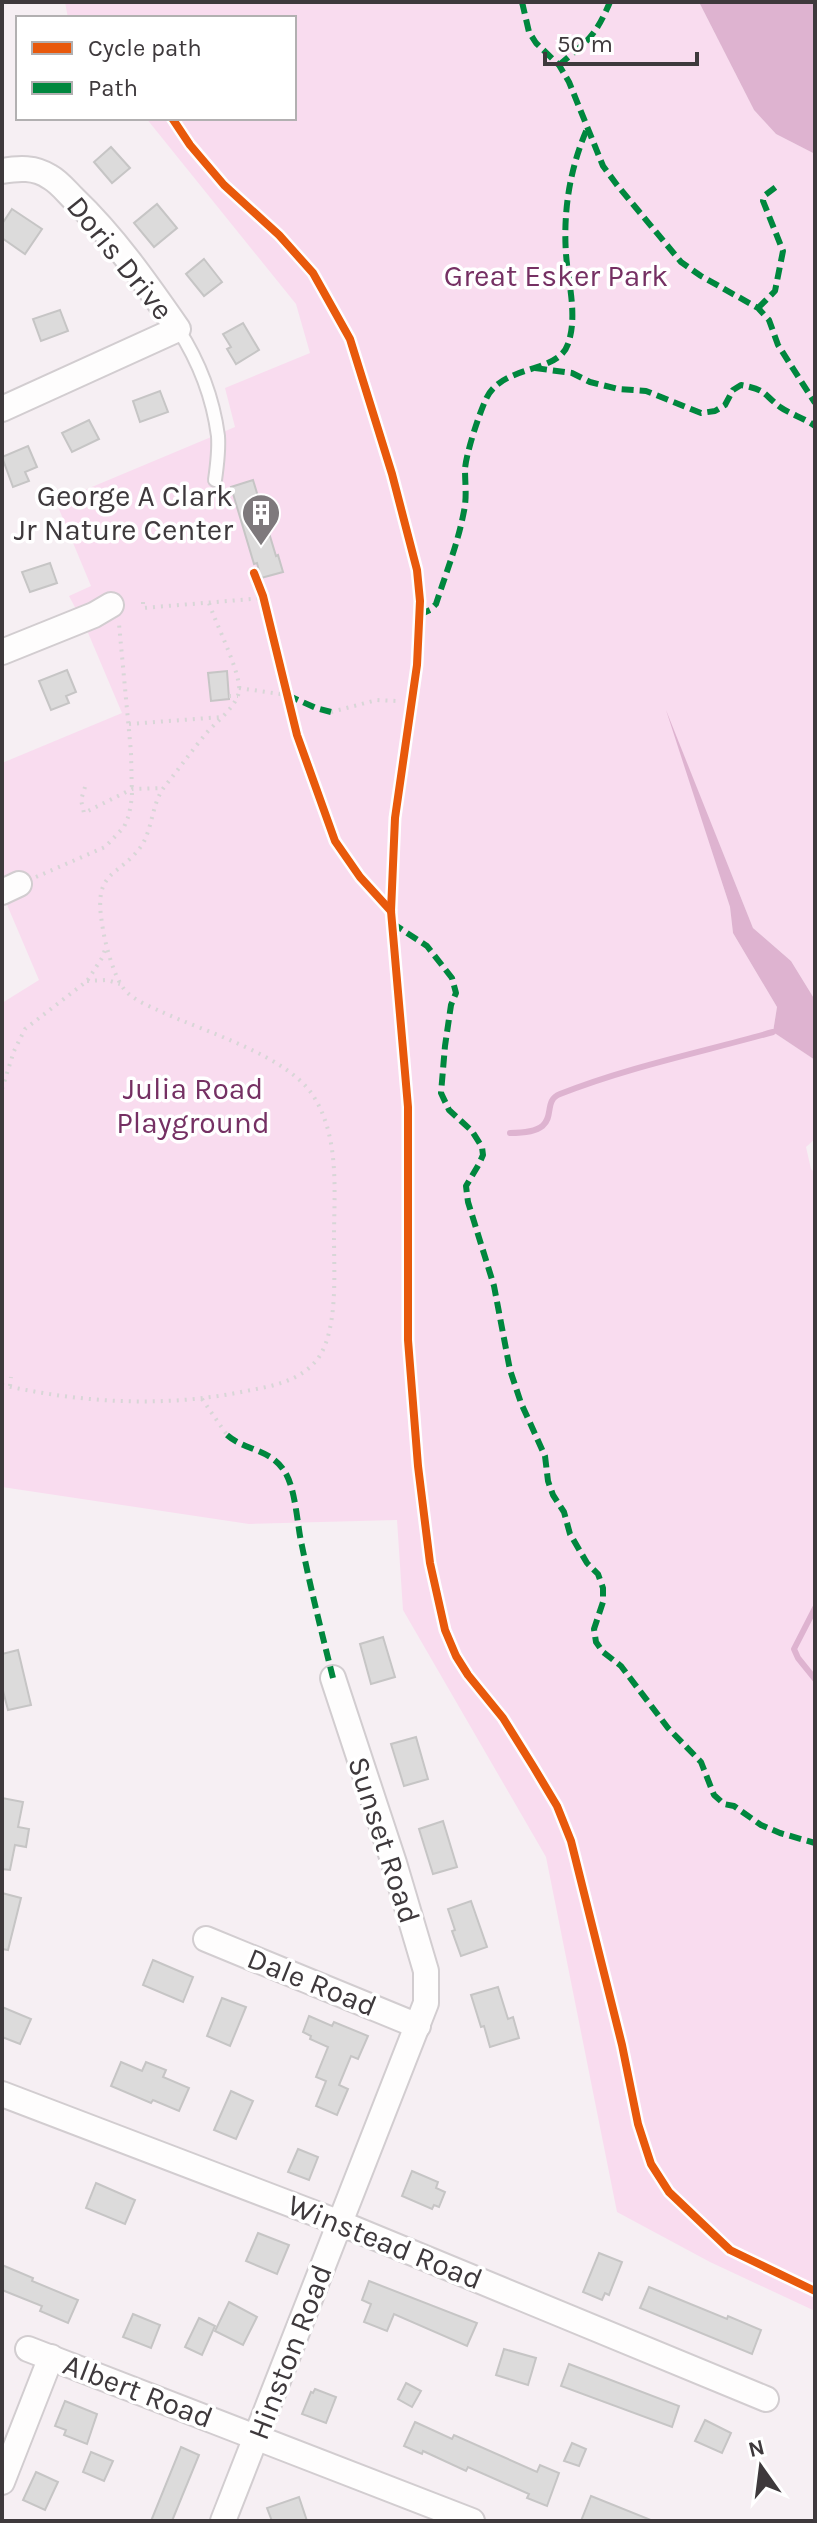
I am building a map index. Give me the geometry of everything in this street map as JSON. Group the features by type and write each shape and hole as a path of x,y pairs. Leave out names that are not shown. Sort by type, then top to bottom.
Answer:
{"street":[{"name":"Doris Drive","path":"2,409 178,329 141,275 96,220 51,177 34,170 10,169"},
{"path":"2,652 94,615 115,610"},
{"name":"Sunset Road","path":"333,1678 426,1971 426,2003"},
{"name":"Dale Road","path":"206,1939 418,2026"},
{"name":"Hinston Road","path":"223,2521 426,2003"},
{"name":"Winstead Road","path":"2,2094 340,2223 766,2399"},
{"name":"Albert Road","path":"28,2349 472,2521"},
{"path":"2,2482 51,2357"}],"lane":[{"path":"178,329 199,367 215,420 218,452 215,480"}],"path":[{"path":"260,587 267,611"},
{"path":"143,602 143,608 264,598"},
{"path":"2,1385 44,1394 102,1400 153,1402 202,1399 291,1380 311,1367 323,1349 334,1285 334,1176 329,1132 312,1093 290,1072 229,1040 135,998 122,985 106,945 100,908 102,888 112,872 144,841 163,788 238,696 234,667 209,603"},
{"path":"11,888 105,847 124,827 129,815 132,789 129,724 115,610"},
{"path":"283,681 289,706"},
{"path":"239,688 287,695"},
{"path":"229,696 238,696"},
{"path":"331,712 377,700 396,701"},
{"path":"129,724 222,717"},
{"path":"85,787 81,800 84,813 132,789 163,788"},
{"path":"2,1089 25,1029 87,981 102,958 106,945"},
{"path":"87,981 107,980 122,985"},
{"path":"10,1386 11,1377"},
{"path":"202,1399 227,1435"}],"green space":[{"name":"Great Esker Park","path":"65,2 699,2 754,110 776,134 815,154 815,1000 791,961 753,928 672,726 730,907 733,933 777,1007 773,1032 815,1060 815,1139 806,1147 811,1169 815,1173 815,2311 710,2262 617,2212 546,1857 403,1610 397,1520 249,1524 2,1487 2,1003 39,980 2,893 2,763 122,713 69,596 91,586 56,502 235,427 225,388 310,353 296,304 148,120 296,120 296,16 68,16"}],"shaded area":[{"path":"699,2 815,2 815,154 776,134 754,110"},
{"path":"666,710 753,928 791,961 815,1000 815,1060 773,1032 777,1007 733,933 730,907"}],"building":[{"path":"111,147 130,168 112,183 94,162"},
{"path":"157,204 177,228 154,247 134,223"},
{"path":"12,209 42,229 25,254 2,238 2,224"},
{"path":"204,259 222,282 204,296 186,274"},
{"path":"60,310 68,331 41,341 33,319"},
{"path":"243,323 259,350 236,364 223,334"},
{"path":"160,391 168,412 140,422 133,401"},
{"path":"89,420 99,439 72,452 62,433"},
{"path":"28,446 37,467 25,472 29,481 13,487 2,457"},
{"path":"253,480 283,572 261,578 231,487"},
{"path":"50,563 57,583 30,592 22,572"},
{"path":"67,670 76,692 66,696 69,703 51,710 39,681"},
{"path":"227,671 229,699 211,701 208,673"},
{"path":"383,1637 395,1677 371,1684 360,1644"},
{"path":"18,1650 31,1705 8,1710 2,1687 2,1654"},
{"path":"416,1737 428,1779 404,1786 391,1744"},
{"path":"2,1798 23,1802 18,1827 29,1829 26,1847 15,1845 10,1870 2,1869"},
{"path":"443,1821 457,1867 433,1874 419,1829"},
{"path":"2,1893 21,1898 8,1950 2,1949"},
{"path":"471,1901 487,1947 461,1956 448,1909"},
{"path":"153,1960 193,1977 183,2002 143,1985"},
{"path":"498,1987 508,2019 513,2017 519,2038 490,2047 471,1995"},
{"path":"222,1998 246,2007 230,2046 207,2036"},
{"path":"2,2007 31,2019 20,2044 2,2037"},
{"path":"309,2016 368,2036 358,2059 351,2056 339,2085 348,2089 337,2115 316,2106 326,2081 316,2077 328,2047 310,2039 311,2036 303,2032"},
{"path":"121,2062 142,2071 146,2062 166,2070 163,2077 189,2088 179,2111 111,2086"},
{"path":"231,2091 253,2101 236,2139 214,2130"},
{"path":"298,2149 318,2157 309,2180 288,2172"},
{"path":"412,2171 438,2182 436,2188 445,2192 439,2207 434,2205 432,2209 402,2196"},
{"path":"96,2183 135,2200 125,2224 86,2208"},
{"path":"258,2233 289,2245 277,2274 246,2261"},
{"path":"599,2253 622,2262 609,2295 605,2293 602,2300 583,2292"},
{"path":"2,2265 78,2300 68,2323 40,2311 42,2306 2,2290"},
{"path":"369,2281 477,2323 467,2346 394,2314 387,2331 364,2322 371,2304 362,2300"},
{"path":"649,2287 761,2330 752,2354 640,2308"},
{"path":"229,2302 257,2317 243,2345 215,2331"},
{"path":"133,2314 160,2325 151,2348 123,2337"},
{"path":"199,2318 215,2326 202,2355 185,2347"},
{"path":"504,2349 536,2358 528,2385 496,2375"},
{"path":"569,2364 679,2406 672,2427 561,2386"},
{"path":"406,2383 421,2391 412,2407 398,2399"},
{"path":"315,2389 336,2397 326,2423 302,2414"},
{"path":"65,2401 97,2414 87,2444 64,2435 66,2430 55,2426"},
{"path":"705,2420 731,2433 722,2453 695,2441"},
{"path":"415,2422 452,2439 454,2435 537,2472 540,2465 559,2473 547,2506 527,2498 529,2494 468,2467 466,2471 423,2451 422,2454 404,2446"},
{"path":"572,2443 586,2449 579,2466 564,2461"},
{"path":"181,2447 199,2455 172,2521 151,2521"},
{"path":"91,2452 113,2461 104,2481 83,2472"},
{"path":"36,2472 58,2482 45,2510 23,2500"},
{"path":"591,2496 651,2520 581,2521"},
{"path":"299,2497 307,2521 272,2521 267,2508"}],"waterway":[{"path":"510,1133 539,1128 545,1123 554,1098 586,1084 773,1032"},
{"path":"815,1608 794,1649 815,1679"}],"marked path":[{"path":"522,2 529,32 559,65 569,82 603,166 681,262 758,308 769,320 778,345 815,403"},
{"path":"559,65 589,38 610,2"},
{"path":"419,615 436,604 455,546 465,506 466,462 486,399 504,380 553,360 562,354 568,344 572,311 566,254 567,206 572,174 587,129"},
{"path":"758,308 775,291 783,251 763,201 764,196 776,187"},
{"path":"535,368 572,373 590,382 618,389 646,391 701,413 715,411 725,405 733,390 741,385 760,390 780,407 815,426"},
{"path":"287,695 331,712"},
{"path":"392,923 427,946 452,978 456,993 451,1005 441,1093 449,1110 472,1131 482,1147 483,1155 466,1186 468,1202 494,1286 510,1370 545,1456 548,1481 564,1512 570,1534 587,1563 598,1574 603,1588 603,1602 594,1629 596,1642 621,1666 668,1728 701,1762 714,1795 761,1825 815,1843"},
{"path":"227,1435 271,1457 287,1476 333,1678"}],"cycle path":[{"path":"173,120 224,185 279,235 313,273 350,339 392,474 417,570 420,601 417,665 395,818 391,911 408,1107 408,1340 418,1466 430,1563 445,1630 468,1675 503,1718 557,1806 571,1841 622,2045 638,2124 651,2164 669,2192 730,2250 815,2291"},
{"path":"254,573 263,596 297,735 335,841 360,877 391,911"}],"place":[{"name":"George A Clark Jr Nature Center","path":"261,547"}],"park label":[{"name":"Julia Road Playground","path":"193,1106"}]}
